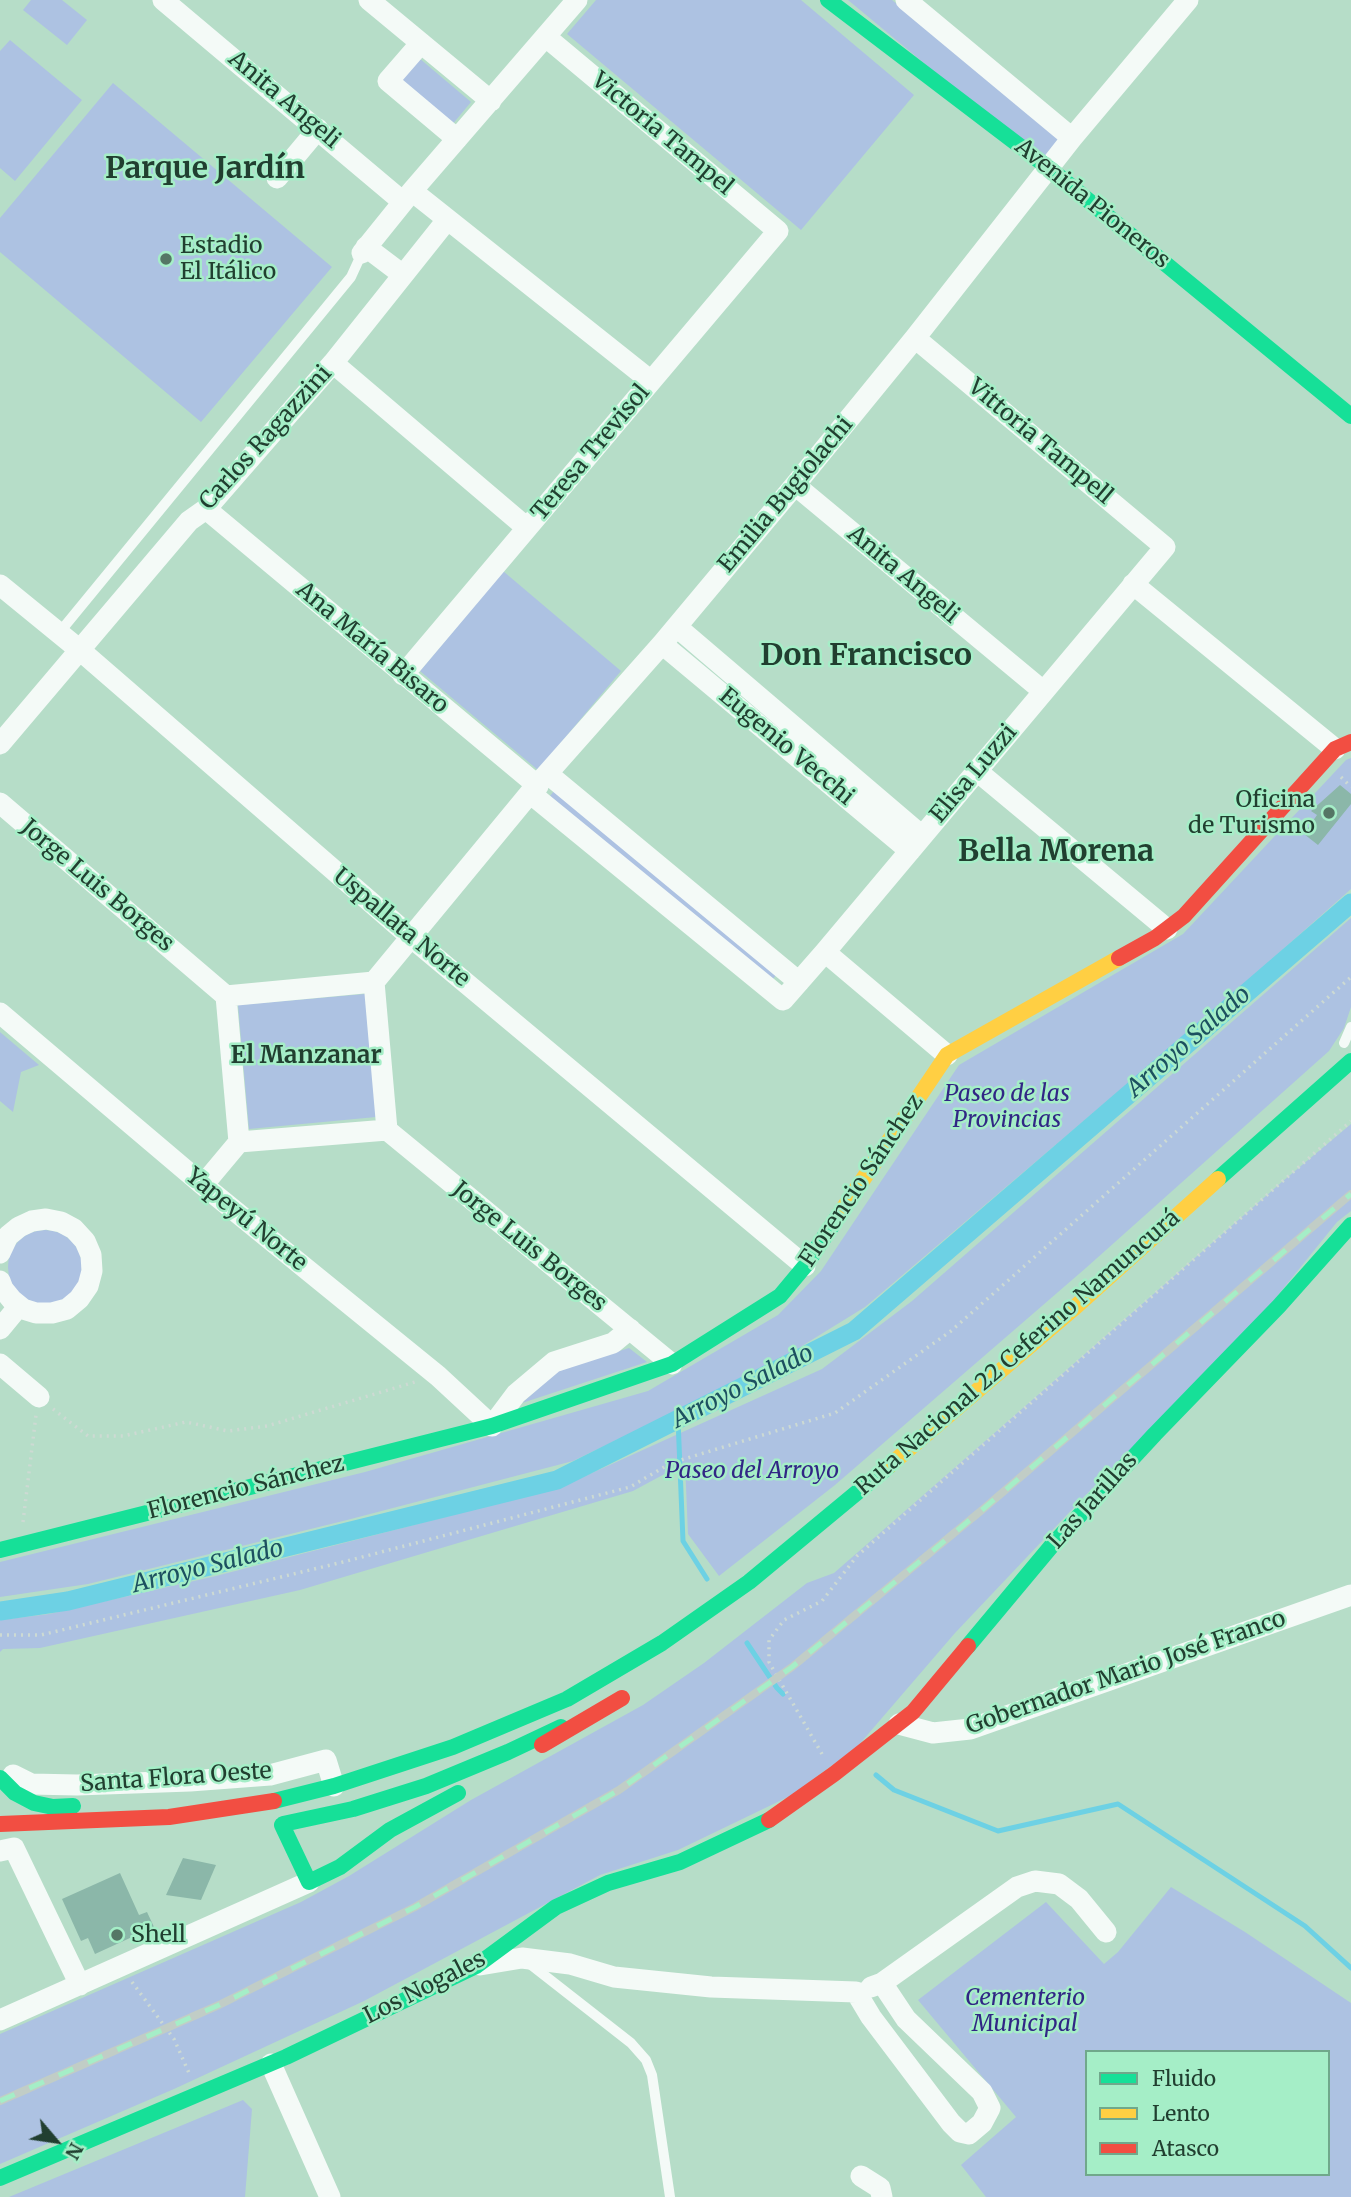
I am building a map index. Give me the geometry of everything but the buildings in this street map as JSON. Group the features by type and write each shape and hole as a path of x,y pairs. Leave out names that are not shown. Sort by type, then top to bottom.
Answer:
{"main road":[{"name":"Avenida Pioneros","path":"828,0 1050,169 1351,416"},
{"name":"Florencio Sánchez","path":"0,1550 492,1426 672,1364 780,1296 806,1266 947,1055 1155,938 1184,916 1343,746"},
{"path":"1258,1143 1347,1040"},
{"name":"Ruta Nacional 22 Ceferino Namuncurá","path":"0,1824 169,1817 266,1803 334,1786 453,1747 567,1699 614,1673 749,1582 1073,1309 1351,1061"},
{"name":"Las Jarillas","path":"834,1774 913,1712 1054,1543 1279,1306 1351,1225"},
{"path":"628,1694 488,1777 408,1819 340,1867 309,1882 276,1826 353,1808 426,1786 508,1752 628,1694"},
{"name":"Los Nogales","path":"0,2178 271,2064 475,1966 556,1907 608,1883 680,1862 765,1823 834,1774"},
{"path":"0,1777 15,1793 34,1803 53,1807 266,1803"}],"street":[{"name":"Anita Angeli","path":"163,0 318,129 407,196 447,220 651,381"},
{"path":"369,0 491,101"},
{"path":"403,275 364,250 407,196 577,0"},
{"name":"Avenida Pioneros","path":"906,0 1072,138"},
{"name":"Emilia Bugiolachi","path":"374,982 795,485 1050,169 1072,138 1188,0"},
{"name":"Victoria Tampel","path":"545,37 778,230"},
{"path":"421,43 388,81 457,139"},
{"path":"277,178 318,129"},
{"name":"Carlos Ragazzini","path":"0,744 189,521 206,509 333,363 447,220"},
{"name":"Teresa Trevisol","path":"404,675 778,230"},
{"name":"Vittoria Tampell","path":"915,338 1165,547"},
{"path":"333,363 527,528"},
{"name":"Anita Angeli","path":"795,485 1043,691"},
{"name":"Ana María Bisaro","path":"206,509 539,785 799,982"},
{"name":"Elisa Luzzi","path":"783,1000 1165,547"},
{"path":"1133,584 1343,746"},
{"name":"Uspallata Norte","path":"0,585 412,938 806,1266"},
{"name":"Eugenio Vecchi","path":"677,627 916,843"},
{"name":"Eugenio Vecchi","path":"662,644 916,843"},
{"path":"977,771 1167,929"},
{"name":"Ana María Bisaro","path":"539,785 783,1000"},
{"name":"Jorge Luis Borges","path":"0,803 226,996"},
{"path":"825,952 947,1055"},
{"path":"203,1185 239,1142 226,996 374,982 387,1130 239,1142"},
{"name":"Yapeyú Norte","path":"0,1013 203,1185 438,1376 492,1426"},
{"name":"Jorge Luis Borges","path":"387,1130 672,1364"},
{"path":"0,1252 8,1236 19,1227 46,1219 61,1222 75,1229 85,1241 91,1255 92,1271 88,1286 79,1299 67,1309 52,1313 36,1313 19,1306 3,1289 0,1281"},
{"path":"0,1329 19,1306"},
{"path":"492,1426 516,1394 554,1362 613,1343 630,1329"},
{"path":"0,1364 39,1398"},
{"name":"Gobernador Mario José Franco","path":"899,1724 933,1733 970,1729 1351,1595"},
{"name":"Santa Flora Oeste","path":"0,1769 31,1784 76,1785 270,1775 326,1760 334,1786"},
{"path":"10,1849 80,1985"},
{"path":"475,1966 522,1958 570,1964 614,1977 711,1987 856,1993 882,1983 1017,1887 1035,1881 1059,1884 1079,1899 1106,1932"},
{"path":"0,2020 309,1882"},
{"path":"856,1993 951,2123 960,2133 970,2134 982,2123 990,2108 982,2092 906,2018 882,1983"},
{"path":"271,2064 330,2197"},
{"path":"861,2176 880,2188 882,2197"}],"lane":[{"path":"59,633 351,277 364,250"},
{"path":"1347,1040 1351,1027"},
{"path":"522,1958 631,2043 646,2060 652,2075 670,2197"}],"path":[{"path":"0,1635 41,1635 343,1562 630,1487 671,1463 835,1413 951,1331 1351,977"},
{"path":"834,1774 769,1662 769,1640 785,1620 822,1601 857,1556 1351,1121"},
{"path":"20,1545 39,1398 88,1436 123,1436 186,1422 228,1430 267,1426 438,1376"},
{"path":"120,1968 174,2039 198,2094"}],"green space":[{"path":"31,0 62,0 87,20 67,45 23,10"},
{"path":"596,0 801,0 914,95 801,230 567,34"},
{"path":"848,0 892,0 1060,139 1042,161"},
{"path":"10,40 82,100 15,181 0,168 0,51"},
{"path":"419,58 471,102 451,126 399,82"},
{"name":"Estadio El Itálico","path":"113,83 332,267 201,422 0,252 0,218"},
{"path":"503,571 621,671 538,770 420,671"},
{"name":"Paseo de las Provincias","path":"1351,758 1351,889 1220,1005 865,1307 763,1370 573,1461 88,1584 0,1597 0,1562 365,1472 648,1391 778,1315 821,1271 959,1065 1183,934 1346,760"},
{"path":"554,791 777,974 772,980 550,796"},
{"name":"Paseo del Arroyo","path":"1351,918 1351,1007 1344,1028 1329,1051 1087,1267 835,1485 719,1576 688,1534 685,1463 633,1491 300,1590 40,1648 3,1649 0,1652 0,1620 49,1614 216,1576 561,1487 822,1369 912,1301"},
{"path":"365,994 376,1117 249,1129 238,1005"},
{"path":"0,1032 39,1065 21,1072 13,1112 0,1101"},
{"path":"1351,1124 1351,1211 1337,1222 1266,1310 955,1633 857,1747 790,1796 678,1850 600,1875 364,2001 174,2089 0,2164 0,2034 301,1902 349,1876 471,1800 643,1705 704,1663 807,1583 834,1573"},
{"path":"52,1230 72,1240 80,1253 80,1281 72,1294 59,1302 38,1304 18,1294 10,1281 8,1260 18,1240 31,1232"},
{"path":"629,1348 647,1362 522,1403 559,1370"},
{"name":"Cementerio Municipal","path":"1171,1887 1245,1932 1351,2003 1351,2197 986,2197 961,2165 1016,2117 918,2000 1046,1902 1104,1964 1118,1952"},
{"path":"243,2100 252,2109 245,2197 9,2197"}],"waterway":[{"name":"Arroyo Salado","path":"0,1611 68,1601 557,1480 854,1331 1351,903"},
{"path":"678,1419 683,1541 707,1579"},
{"path":"747,1643 783,1694"},
{"path":"876,1775 894,1790 998,1831 1118,1804 1305,1926 1351,1968"}],"railway":[{"path":"0,2101 219,2005 415,1907 619,1790 792,1667 982,1510 1351,1194"}],"traffic: fast":[{"path":"828,0 1050,169 1351,416"},
{"path":"1218,1179 1351,1061"},
{"path":"0,1550 492,1426 672,1364 780,1296 805,1266 839,1215"},
{"path":"968,1646 1054,1543 1279,1306 1351,1225"},
{"path":"274,1801 334,1786 453,1747 567,1699 662,1643 749,1582 889,1466"},
{"path":"283,1824 353,1809 426,1786 561,1727"},
{"path":"0,1778 15,1793 34,1803 53,1807 73,1806"},
{"path":"282,1825 309,1882 340,1867 390,1830 458,1793"},
{"path":"0,2178 286,2057 476,1966 556,1907 608,1883 680,1862 769,1820"}],"traffic: slow":[{"path":"839,1215 947,1055 1119,958"},
{"path":"889,1466 1073,1309 1218,1179"}],"traffic: jam":[{"path":"1119,958 1155,938 1184,916 1335,749 1351,742"},
{"path":"769,1820 834,1774 913,1712 968,1646"},
{"path":"542,1745 622,1698"},
{"path":"0,1824 169,1817 274,1801"}],"place":[{"name":"Estadio El Itálico","path":"166,259"},
{"name":"Oficina de Turismo","path":"1329,813"},
{"name":"Shell","path":"117,1935"}],"district":[{"name":"Parque Jardín","path":"205,170"},
{"name":"Don Francisco","path":"866,657"},
{"name":"Bella Morena","path":"1056,853"},
{"name":"El Manzanar","path":"306,1056"}]}
